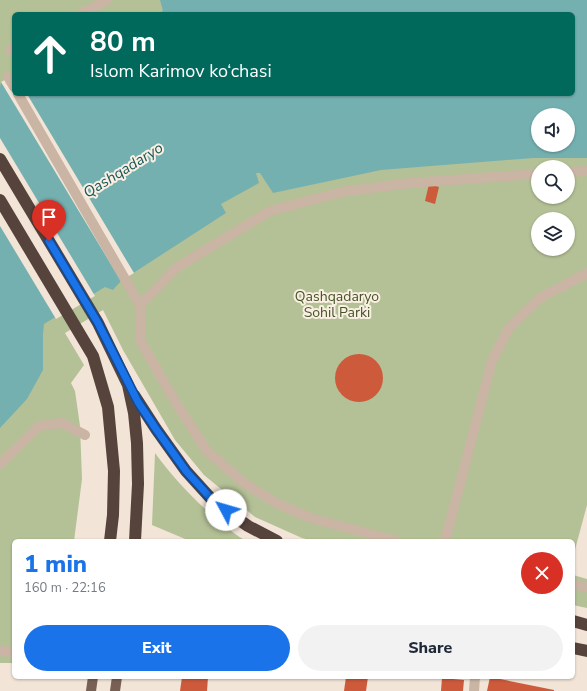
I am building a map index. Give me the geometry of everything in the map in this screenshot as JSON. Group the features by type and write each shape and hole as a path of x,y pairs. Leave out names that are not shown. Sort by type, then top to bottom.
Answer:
{"highway":[{"path":"0,159 98,323 128,385 156,429 186,471 215,503 248,526 273,539"},
{"path":"0,200 93,356 108,407 114,471 113,515 110,539"},
{"path":"128,385 134,413 137,443 138,484 136,539"},
{"path":"575,621 587,624"},
{"path":"575,648 587,651"}],"main road":[{"path":"91,691 93,679"},
{"path":"115,691 117,679"}],"street":[{"path":"84,12 107,0"},
{"path":"8,77 12,84"},
{"path":"19,96 126,278 140,305 140,342 176,403 207,451 244,483 278,504 311,518 389,539"},
{"path":"575,171 587,170"},
{"path":"140,305 176,268 270,211 342,192 410,182 531,174"},
{"path":"446,539 492,361 509,328 540,298 587,273"},
{"path":"0,464 39,426 62,423 85,435"},
{"path":"575,585 587,588"},
{"path":"0,651 12,652"},
{"path":"474,691 476,679"}],"green space":[{"name":"Qashqadaryo Sohil Parki","path":"0,0 587,0 587,505 575,550 575,539 306,539 255,517 204,475 175,440 123,350 103,310 65,333 84,365 71,383 75,391 80,426 82,479 74,539 12,539 12,663 0,663"},
{"path":"155,453 177,481 201,505 232,532 243,539 185,539 152,525"},
{"path":"575,576 587,579 587,608 575,605"}],"water":[{"name":"Qashqadaryo","path":"160,0 587,0 587,158 533,158 381,170 273,193 260,173 256,173 259,183 221,204 226,213 121,281 113,290 105,287 44,324 43,370 27,399 0,428 1,82 12,75 12,96 575,96 575,12 161,12 163,11"}],"pier":[{"path":"12,75 12,96 28,96 134,273 121,281 1,82"},
{"path":"0,138 95,296 56,319 0,226"}],"building":[{"path":"429,184 439,187 435,204 425,201"},
{"path":"359,354 368,356 376,361 381,369 383,378 381,387 376,395 368,400 359,402 350,400 342,395 337,387 335,378 337,369 342,361 350,356"},
{"path":"182,679 208,679 207,691 180,691"},
{"path":"346,679 368,679 366,691 344,691"},
{"path":"442,679 464,680 463,691 441,691"},
{"path":"490,679 500,679 554,690 554,691 487,691"}],"route":[{"path":"49,241 98,323 128,385 138,402 186,471 215,503 226,510"}]}
